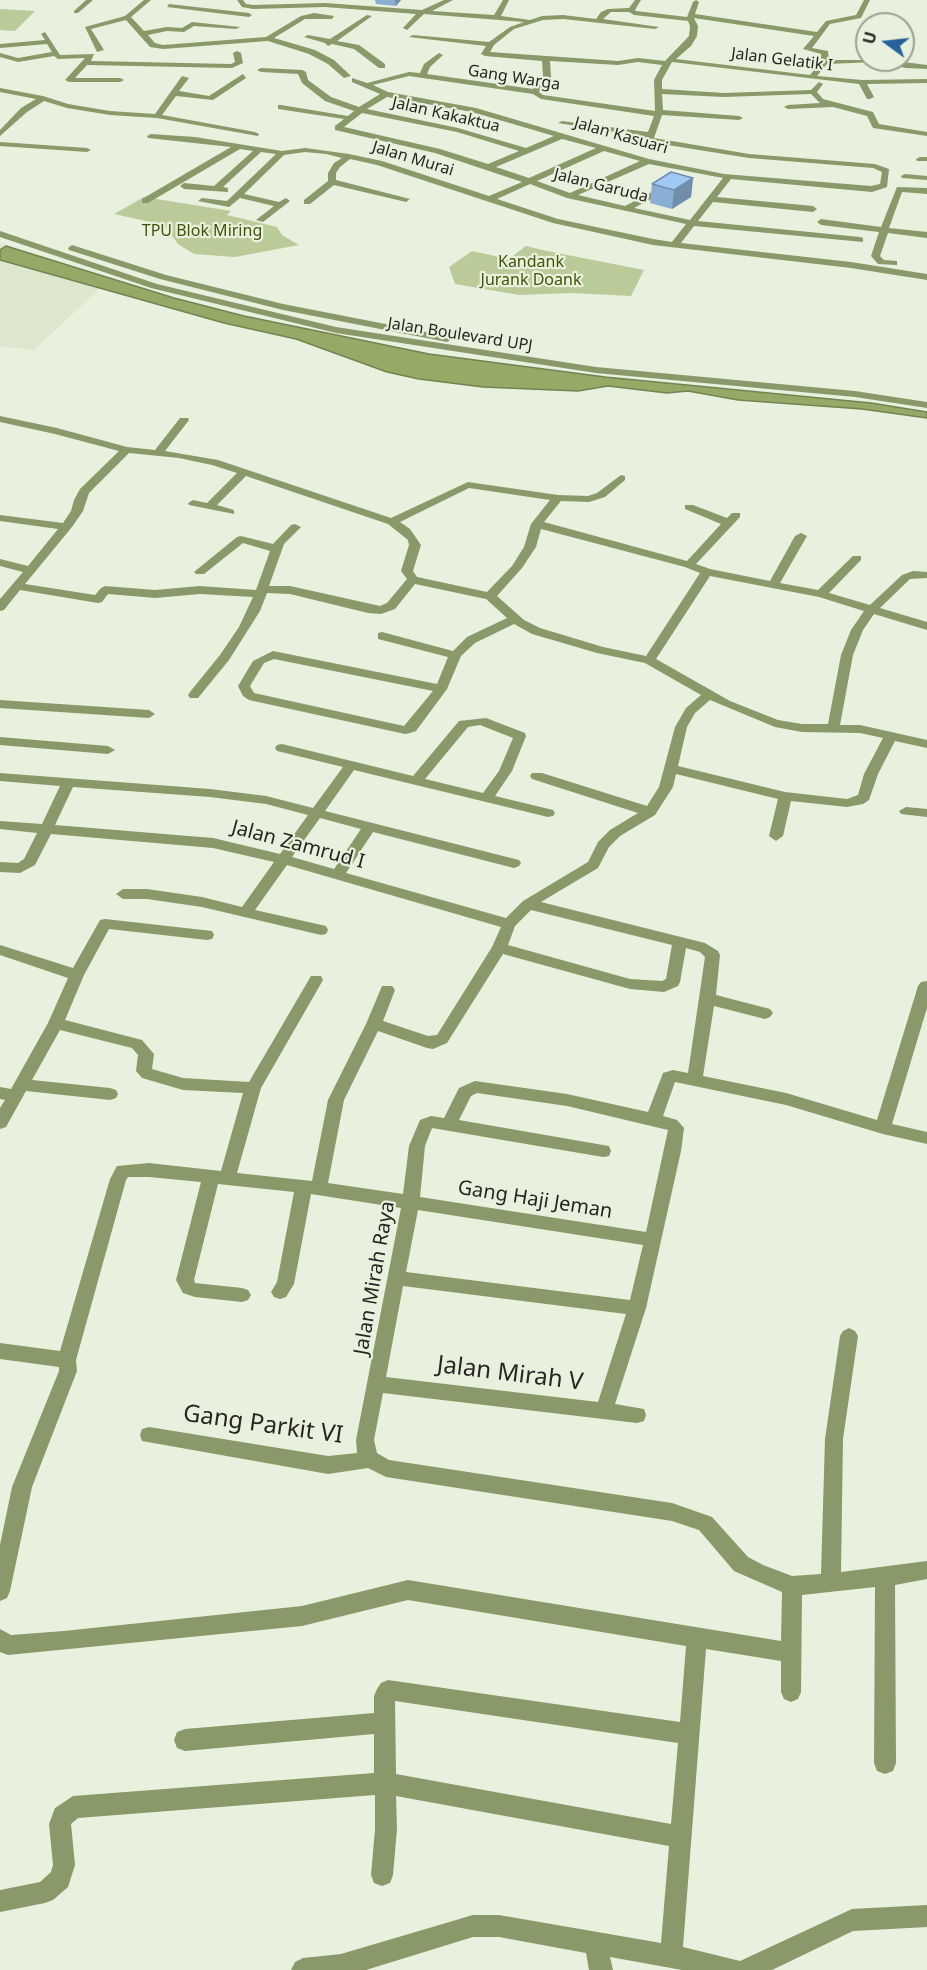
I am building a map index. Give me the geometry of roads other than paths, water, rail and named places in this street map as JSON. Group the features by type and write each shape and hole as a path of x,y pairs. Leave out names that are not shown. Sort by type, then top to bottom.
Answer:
{"street":[{"path":"76,12 90,0"},
{"path":"100,50 87,28 127,17 148,0"},
{"path":"191,10 201,0"},
{"path":"240,0 244,6 250,7 325,5 530,20 558,17 655,27"},
{"path":"407,28 421,13 450,0"},
{"path":"496,18 506,0"},
{"path":"631,10 638,0"},
{"path":"812,78 825,62 825,53 807,49 828,22 859,17 867,0"},
{"path":"696,2 691,18 694,26 693,36 688,45 669,62 658,80 659,113 649,140 746,163 739,178"},
{"path":"169,6 249,15"},
{"path":"598,21 608,11 631,10 634,13 818,34"},
{"path":"268,39 306,15 332,17"},
{"path":"447,24 454,15"},
{"path":"312,52 332,42 369,16"},
{"path":"127,17 153,45 163,47 268,39 312,52 331,62 347,76"},
{"path":"413,37 491,44 512,28 530,20"},
{"path":"142,34 167,29 184,30 192,24 236,27"},
{"path":"45,34 58,57 91,56 69,80 120,80"},
{"path":"308,37 356,47 382,66"},
{"path":"49,42 2,46 4,55 18,60 56,54"},
{"name":"Jalan Gelatik I","path":"491,44 485,54 618,63 638,60 669,62 862,82 927,81"},
{"path":"138,52 138,62"},
{"path":"86,63 191,60 237,64 237,53"},
{"path":"422,76 427,66 439,55"},
{"path":"535,92 547,76 546,59"},
{"path":"825,62 877,60 906,66 927,67"},
{"path":"261,70 299,72 310,86 328,99 362,108"},
{"name":"Gang Warga","path":"366,85 404,74 535,92 542,97 659,113 739,118"},
{"path":"309,75 329,90 362,108"},
{"path":"174,93 210,98 243,76"},
{"path":"157,116 185,78"},
{"path":"813,92 822,79"},
{"name":"Jalan Kasuari","path":"355,80 386,94 473,110 564,135 602,149 728,177 872,189 884,185 886,171 875,166 746,163"},
{"path":"862,82 870,97"},
{"path":"0,90 43,98 68,106 110,113 157,116 255,134 238,147 145,201"},
{"path":"657,91 724,94 813,92"},
{"path":"813,92 820,101 870,114 876,126 927,134"},
{"path":"281,107 350,118 386,94"},
{"path":"0,134 43,98"},
{"path":"788,107 831,105"},
{"name":"Jalan Kakaktua","path":"362,108 458,130 525,150"},
{"path":"10,114 19,116"},
{"name":"Jalan Garuda","path":"350,118 338,128 437,151 570,196 694,223 860,240"},
{"path":"562,123 651,135"},
{"path":"347,139 356,134"},
{"path":"488,167 564,135"},
{"name":"Jalan Murai","path":"151,136 207,141 282,153 305,150 349,156 412,172 556,221 674,245 851,265 927,277"},
{"path":"0,144 87,150"},
{"path":"326,152 338,144"},
{"path":"489,200 602,149"},
{"path":"216,189 258,150"},
{"path":"202,201 229,204 236,193 282,153"},
{"path":"332,182 332,173 337,165 349,156"},
{"path":"570,196 648,161"},
{"path":"686,176 696,171"},
{"path":"905,176 927,178"},
{"path":"674,245 694,223 728,177"},
{"path":"626,209 677,181"},
{"path":"332,182 406,199"},
{"path":"308,202 332,182"},
{"path":"184,186 216,189 285,202 260,220"},
{"path":"927,191 900,189 898,191 875,256 877,260 927,267"},
{"path":"712,199 813,209"},
{"path":"821,222 841,221 927,235"},
{"name":"Jalan Boulevard UPJ","path":"0,225 163,277 340,320 513,349 667,367 770,375"},
{"path":"5,236 23,232"},
{"name":"Jalan Boulevard UPJ","path":"5,236 154,286 336,330 499,357 596,370 855,394 927,405"},
{"path":"791,377 927,394"},
{"path":"0,419 126,450 214,462 392,522 406,531 413,539 415,545 407,572 413,579 490,596 515,619 536,631 562,640 649,660 726,704 775,723 802,728 860,729 927,744"},
{"path":"157,454 183,420"},
{"path":"0,607 66,527 77,511 78,501 84,491 126,450"},
{"path":"210,506 243,472"},
{"path":"392,522 468,485 558,498 589,499 601,495 621,478"},
{"path":"490,596 516,568 530,547 537,524 558,498"},
{"path":"193,503 230,512"},
{"path":"689,507 732,519 689,564"},
{"path":"0,518 66,527"},
{"path":"537,524 689,564 707,572 821,594 927,626"},
{"path":"194,696 245,627 254,611 277,549 284,537 295,527"},
{"path":"773,585 801,536"},
{"path":"200,572 241,540 277,549"},
{"path":"821,594 857,558"},
{"path":"0,562 29,570"},
{"path":"649,660 707,572"},
{"path":"833,730 847,655 857,630 871,610 906,577 927,575"},
{"path":"18,586 98,599 105,590 155,594 200,590 260,592 290,590 368,609 381,610 391,606 413,579"},
{"path":"441,689 273,656 259,661 244,686 249,696 405,730 411,728 441,689 455,655 471,640 515,619"},
{"path":"382,636 455,655"},
{"path":"374,1024 427,1042 433,1043 442,1038 499,948 509,924 528,904 593,864 603,845 615,833 650,812 666,787 681,728 690,711 709,694"},
{"path":"0,704 149,714"},
{"path":"415,782 464,724 481,721 520,736 505,771 487,797"},
{"path":"671,769 785,796 847,803 864,797 871,774 891,735"},
{"path":"0,741 108,750"},
{"path":"282,748 548,813"},
{"path":"246,912 350,766"},
{"path":"537,776 650,812"},
{"path":"0,777 210,793 266,800 514,863"},
{"path":"0,867 20,868 30,862 69,782"},
{"path":"776,836 785,796"},
{"path":"906,811 927,813"},
{"name":"Jalan Zamrud I","path":"0,825 213,843 246,849 509,924"},
{"path":"338,875 369,825"},
{"path":"123,894 147,894 202,902 321,930"},
{"path":"528,904 705,948 713,955 694,1081"},
{"path":"0,1123 12,1091 56,1023 77,975 105,924 207,935"},
{"path":"499,948 630,984 664,987 673,982 680,942"},
{"path":"0,950 77,975"},
{"path":"242,1295 195,1290 189,1288 185,1280 219,1178 253,1088 316,980"},
{"path":"883,1128 926,986"},
{"path":"279,1292 285,1284 336,1100 374,1024 387,990"},
{"path":"708,999 765,1012"},
{"path":"56,1023 137,1044 146,1054 144,1071 183,1084 253,1088"},
{"path":"653,1120 670,1076 786,1099 883,1128 927,1138"},
{"path":"603,1151 449,1125 465,1092 475,1087 567,1100 653,1120 676,1128 637,1308 604,1411"},
{"path":"12,1091 110,1094"},
{"name":"Jalan Mirah Raya","path":"368,1450 395,1278 411,1201 417,1146 426,1124 431,1122 449,1125"},
{"name":"Gang Haji Jeman","path":"68,1360 120,1174 128,1170 149,1170 311,1187 653,1240"},
{"path":"395,1278 637,1308"},
{"path":"831,1582 834,1439 849,1336"},
{"path":"0,1351 68,1360 68,1371 22,1487 0,1591"},
{"name":"Jalan Mirah V","path":"377,1384 638,1415"},
{"name":"Gang Parkit VI","path":"149,1435 328,1465 346,1464 368,1450"},
{"path":"368,1450 386,1468 672,1512 705,1523 741,1564 792,1586 885,1577 927,1570"},
{"path":"885,1577 885,1763"},
{"path":"791,1692 792,1586"},
{"path":"0,1639 8,1645 64,1641 302,1616 408,1590 791,1653"},
{"path":"671,1956 697,1638"},
{"path":"382,1875 386,1829 384,1696 388,1690 689,1734"},
{"path":"185,1740 384,1723"},
{"path":"0,1901 45,1892 60,1879 64,1866 60,1824 63,1816 73,1807 384,1783 681,1837"},
{"path":"747,1970 852,1920 927,1916"},
{"path":"303,1970 341,1968 408,1944 472,1926 499,1926 671,1956 733,1970"},
{"path":"596,1943 601,1970"}],"park label":[{"name":"TPU Blok Miring","path":"202,231"},
{"name":"Kandank Jurank Doank","path":"531,271"}]}
